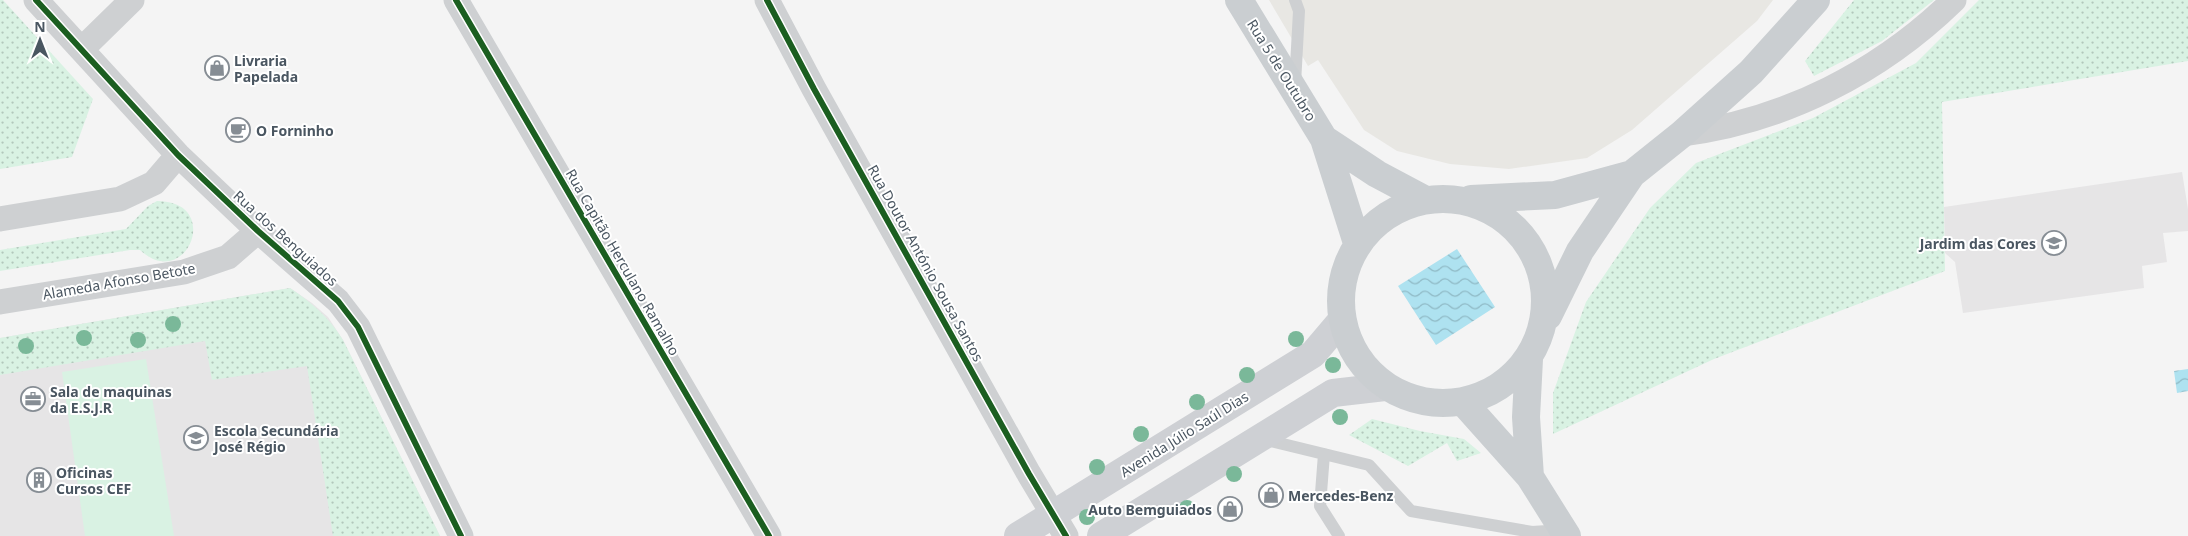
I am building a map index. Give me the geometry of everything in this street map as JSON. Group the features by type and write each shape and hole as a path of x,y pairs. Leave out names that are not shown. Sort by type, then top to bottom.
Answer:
{"main road":[{"name":"Rua 5 de Outubro","path":"1239,0 1324,139 1357,243"},
{"path":"1530,476 1526,418 1529,359 1580,251 1632,174 1682,134 1751,72 1816,0"},
{"name":"Rua 5 de Outubro","path":"1324,139 1377,174 1424,199"},
{"path":"1529,359 1500,387 1463,402 1422,402 1385,387 1357,358 1341,321 1342,281 1357,243 1386,215 1424,199 1464,200 1555,195 1632,174"},
{"path":"1464,200 1501,215 1530,244 1545,281 1545,322"},
{"name":"Avenida Júlio Saúl Dias","path":"1018,536 1060,525 1313,354 1341,321"},
{"path":"1101,536 1333,393 1385,387"},
{"path":"1463,402 1530,476 1565,533"}],"street":[{"name":"Rua dos Benguiados","path":"36,0 178,155 258,231 338,301 358,327 461,536"},
{"path":"82,49 132,0"},
{"name":"Rua Capitão Herculano Ramalho","path":"456,0 769,536"},
{"name":"Rua Doutor António Sousa Santos","path":"767,0 833,123 1060,525"},
{"path":"1682,134 1716,129 1794,106 1835,86 1888,56 1954,0"},
{"path":"0,218 120,199 154,183 178,155"},
{"name":"Alameda Afonso Betote","path":"0,302 184,272 228,257 258,231"}],"lane":[{"path":"1295,0 1299,11 1295,91"},
{"path":"1259,439 1369,465 1411,511 1531,534 1565,533"},
{"path":"1324,454 1320,506 1339,536"}],"shaded area":[{"path":"1269,0 1773,0 1757,21 1632,130 1587,158 1509,169 1450,164 1397,151 1364,130 1318,60 1308,66"},
{"name":"Jardim das Cores","path":"2182,172 2188,209 2188,231 2163,233 2167,262 2142,266 2144,288 1963,313 1955,262 1945,253 1944,207"},
{"name":"Escola Secundária José Régio","path":"290,288 328,317 343,340 440,536 0,536 0,338"}],"green space":[{"path":"0,0 3,0 93,99 72,157 0,169"},
{"path":"1854,0 1934,0 1882,41 1814,76 1805,61"},
{"path":"1979,0 2188,0 2188,61 1942,102 1945,271 1714,359 1553,434 1553,393 1586,302 1650,208 1696,163 1813,118 1916,63"},
{"path":"157,201 177,205 189,215 193,228 191,242 183,253 171,260 157,260 140,250 130,250 0,271 0,250 126,229 148,206"},
{"path":"290,288 319,311 332,324 343,340 440,536 333,536 307,366 212,380 205,341 0,375 0,338"},
{"path":"146,359 174,536 85,536 62,372"},
{"path":"1372,419 1420,431 1464,439 1481,453 1457,461 1447,443 1408,466 1349,435"}],"water":[{"path":"1457,249 1495,307 1436,345 1398,286"},
{"path":"2188,369 2188,391 2177,393 2174,371"}],"cycle path":[{"path":"36,0 178,155 258,231 338,301 358,327 461,536"},
{"path":"456,0 769,536"},
{"path":"767,0 814,89 1029,474 1066,536"}],"place":[{"name":"Livraria Papelada","path":"217,68"},
{"name":"O Forninho","path":"238,130"},
{"name":"Jardim das Cores","path":"2054,243"},
{"name":"Sala de maquinas da E.S.J.R","path":"33,399"},
{"name":"Escola Secundária José Régio","path":"196,438"},
{"name":"Oficinas Cursos CEF","path":"39,480"},
{"name":"Mercedes-Benz","path":"1271,495"},
{"name":"Auto Bemguiados","path":"1230,509"}]}
